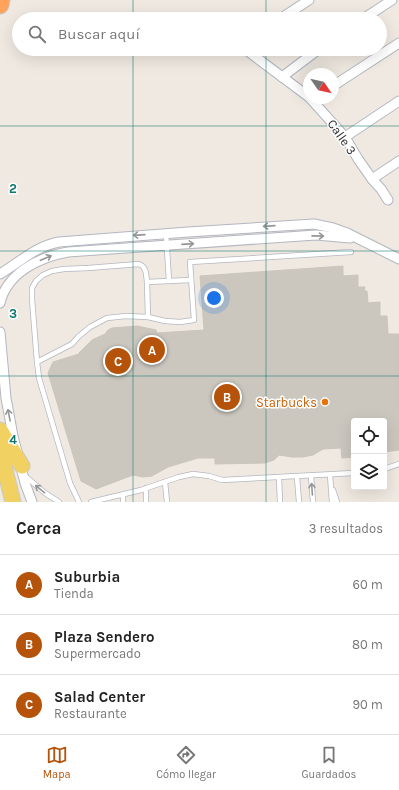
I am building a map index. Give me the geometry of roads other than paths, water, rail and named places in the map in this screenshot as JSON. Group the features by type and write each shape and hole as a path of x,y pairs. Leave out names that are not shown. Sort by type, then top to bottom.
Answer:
{"highway":[{"path":"0,5 1,0"}],"main road":[{"path":"0,430 23,470"},
{"path":"0,450 13,502"}],"street":[{"path":"291,12 309,0"},
{"path":"373,12 392,0"},
{"path":"387,51 399,43"},
{"name":"Calle 3","path":"254,56 303,92"},
{"path":"282,77 310,56"},
{"path":"339,82 379,56"},
{"path":"345,137 399,102"},
{"name":"Calle 3","path":"317,104 345,137 358,159 388,200"},
{"path":"372,179 399,162"},
{"path":"0,274 39,248 50,243 166,233 314,224 340,230 399,259"},
{"path":"0,283 11,275 55,254 68,252 316,235 346,237 360,240"},
{"path":"0,303 2,294 10,281 29,266"},
{"path":"0,332 6,398 14,436 32,502"}],"lane":[{"path":"166,233 169,281"},
{"path":"37,362 72,344 78,336 90,327 107,318 126,316 148,317 165,321 180,322 194,320 190,262 351,252"},
{"path":"79,502 70,483 39,378 32,288 36,281 43,275 52,271 139,264 143,266 145,270 147,282 148,317"},
{"path":"147,282 191,280"},
{"path":"387,468 399,464"},
{"path":"23,470 44,493 58,502"},
{"path":"91,502 123,495 193,474 209,476 222,480 351,473"},
{"path":"330,475 332,502"},
{"path":"311,476 313,502"},
{"path":"297,477 299,502"},
{"path":"279,478 280,502"},
{"path":"165,482 167,502"},
{"path":"331,483 337,502"},
{"path":"146,488 146,502"},
{"path":"123,495 123,502"}],"place":[{"name":"Suburbia","path":"152,350"},
{"name":"Salad Center","path":"118,361"},
{"name":"Plaza Sendero","path":"227,397"},
{"name":"Starbucks","path":"325,402"}]}
